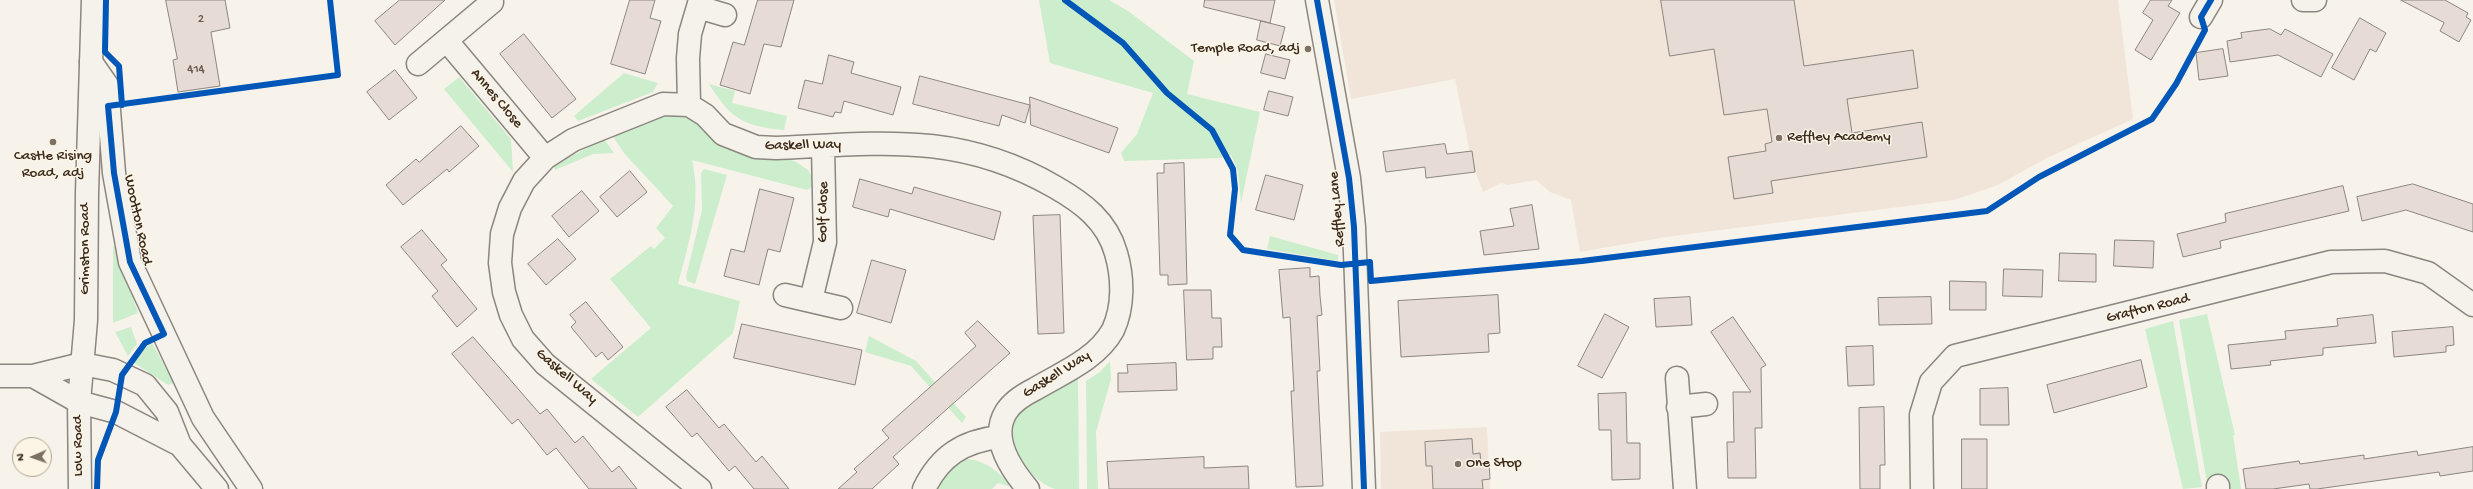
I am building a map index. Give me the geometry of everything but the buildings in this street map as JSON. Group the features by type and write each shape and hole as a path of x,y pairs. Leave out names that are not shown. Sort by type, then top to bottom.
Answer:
{"street":[{"name":"Grimston Road","path":"79,402 86,320 87,193 93,0"},
{"name":"Reffley Lane","path":"1318,0 1350,185 1358,313 1364,489"},
{"path":"2303,0 2316,0"},
{"path":"418,64 492,2"},
{"path":"689,105 688,58 690,34 699,4 725,15"},
{"name":"Annes Close","path":"447,41 545,158"},
{"name":"Wootton Road","path":"91,62 107,85 114,173 130,262 203,418 251,489"},
{"name":"Gaskell Way","path":"700,489 545,364 523,339 511,315 504,292 500,263 502,234 510,208 524,181 545,158 573,140 637,113 664,104 689,105 705,116 722,134 756,147 823,146 907,142 947,147 985,156 1016,167 1082,203 1100,221 1112,240 1119,263 1122,287 1119,309 1113,330 1099,348 1081,363 1022,396 1006,412 1000,437"},
{"name":"Golf Close","path":"811,300 825,242 823,146"},
{"name":"Grafton Road","path":"1922,489 1921,415 1931,382 1955,356 2331,262 2385,261 2428,273 2473,305"},
{"path":"785,295 841,308"},
{"path":"0,376 33,376 82,364 114,370 145,385 167,412 180,445 216,489"},
{"path":"33,376 79,402 116,412 180,445"},
{"path":"1676,378 1685,489"},
{"name":"Low Road","path":"79,402 80,489"},
{"path":"1678,407 1706,404"},
{"path":"924,489 938,465 953,451 986,438 1000,437 1006,458 1028,489"}],"shaded area":[{"name":"Reffley Academy","path":"1334,0 2118,0 2133,119 2047,158 1998,185 1954,200 1666,237 1580,252 1571,200 1550,192 1536,180 1508,185 1501,183 1483,192 1472,163 1455,79 1351,99"},
{"path":"1487,427 1490,489 1381,489 1380,432"}],"green space":[{"path":"1039,0 1109,0 1128,11 1194,61 1187,94 1260,112 1241,203 1238,171 1231,155 1221,158 1124,161 1121,153 1137,134 1153,93 1050,63"},
{"path":"624,73 658,83 653,92 578,121 574,116"},
{"path":"459,77 511,139 513,172 444,89"},
{"path":"709,84 735,91 732,103 787,116 784,130 770,129 739,119 724,105"},
{"path":"662,114 683,114 761,158 788,159 796,162 808,170 816,184 807,190 692,160 695,176 695,207 690,238 678,284 740,301 733,333 638,417 591,379 651,328 610,279 651,246 654,249 665,238 656,228 673,206 624,153 612,135"},
{"path":"604,139 614,153 593,154 555,170 553,166"},
{"path":"704,169 727,175 695,284 687,281 686,277 702,210 701,173"},
{"path":"1270,236 1338,255 1338,261 1267,249"},
{"path":"113,246 117,247 138,313 113,323"},
{"path":"2207,314 2235,435 2233,435 2241,489 2229,489 2227,480 2207,483 2179,320"},
{"path":"2173,321 2202,487 2183,489 2145,329"},
{"path":"131,327 137,344 128,356 115,332"},
{"path":"869,336 916,361 966,417 962,423 911,366 865,352"},
{"path":"152,343 174,383 168,385 133,362 140,352"},
{"path":"1110,361 1111,379 1096,432 1098,489 1087,489 1086,381 1100,372"},
{"path":"1078,378 1079,489 1055,489 1035,477 1020,458 1015,447 1013,435 1014,424 1018,413 1028,404"},
{"path":"968,459 988,465 999,473 1014,488 998,483 992,489 935,489 944,474 952,466 962,460"}],"cycle path":[{"path":"106,0 105,52 119,66 122,105"},
{"path":"97,489 98,460 116,412 122,375 145,343 164,334 130,262 114,173 108,106 338,75 330,0"},
{"path":"1065,0 1123,43 1167,93 1212,130 1233,169 1235,189 1230,235 1243,250 1341,265 1370,262 1371,281 1582,261 1987,211 2039,177 2152,119 2176,84 2205,30 2201,17 2211,0"},
{"path":"1317,0 1349,178 1354,227 1364,489"}],"place":[{"name":"Temple Road, adj","path":"1308,49"},
{"name":"Reffley Academy","path":"1779,138"},
{"name":"Castle Rising Road, adj","path":"53,142"},
{"name":"One Stop","path":"1458,464"}]}
